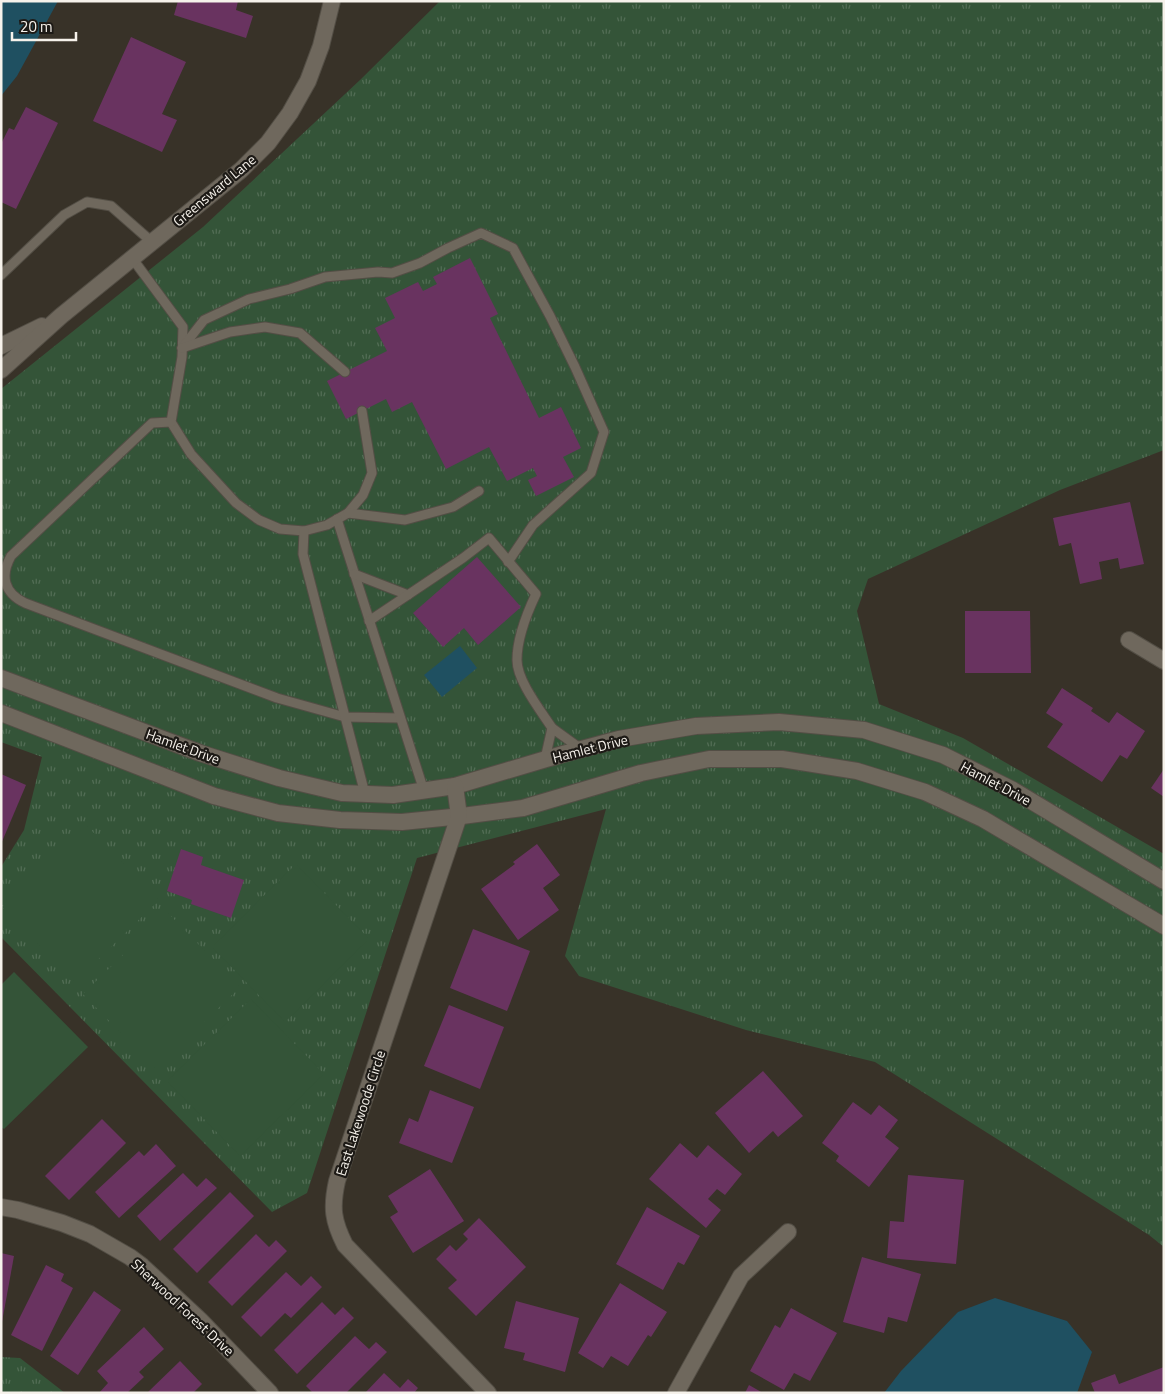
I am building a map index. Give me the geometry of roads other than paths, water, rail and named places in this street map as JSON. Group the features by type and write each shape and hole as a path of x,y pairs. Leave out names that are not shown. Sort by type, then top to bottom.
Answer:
{"street":[{"name":"Greensward Lane","path":"1,370 62,316 241,170 268,143 290,113 308,81 321,46 332,1"},
{"name":"Greensward Lane","path":"1,346 62,316"},
{"path":"1129,640 1164,660"},
{"name":"Hamlet Drive","path":"1,678 209,756 279,778 342,794 393,795 455,786 581,749 696,726 779,722 864,730 943,756 1013,790 1164,881"},
{"path":"1,713 214,796 278,813 340,820 402,822 523,808 641,773 709,759 782,759 857,771 926,792 983,819 1164,926"},
{"name":"East Lakewoode Circle","path":"455,786 459,816 333,1197 334,1214 338,1230 345,1245 488,1393"},
{"name":"Sherwood Forest Drive","path":"1,1207 62,1223 90,1234 130,1257 200,1320 270,1393"},
{"path":"676,1393 741,1276 788,1232"}],"lane":[{"path":"1,275 64,215 86,202 110,206 152,242"},
{"path":"182,348 204,320 249,299 290,290 325,277 378,272 392,273 420,264 448,248 481,233 512,248 550,316 604,432 591,472 533,525 508,562"},
{"path":"132,258 183,327 182,357 171,422 191,454 236,503 259,520 280,529 304,531 327,525 348,513 363,495 372,473 362,410"},
{"path":"182,348 230,332 265,327 300,333 345,372"},
{"path":"171,422 152,423 11,556 6,564 4,573 5,583 9,592 25,604 277,698 345,717 400,718"},
{"path":"348,513 405,520 453,507 479,491"},
{"path":"337,519 424,791"},
{"path":"304,531 303,554 365,794"},
{"path":"369,621 463,558 489,538 536,594 527,612 520,637 517,661 523,681 552,728 581,749"},
{"path":"354,574 408,595"},
{"path":"544,759 552,728"}],"water":[{"path":"1,1 58,1 17,76 1,96"},
{"path":"460,646 477,668 442,697 424,675"},
{"path":"995,1298 1067,1321 1092,1352 1077,1393 884,1393 901,1371 958,1312"}]}
